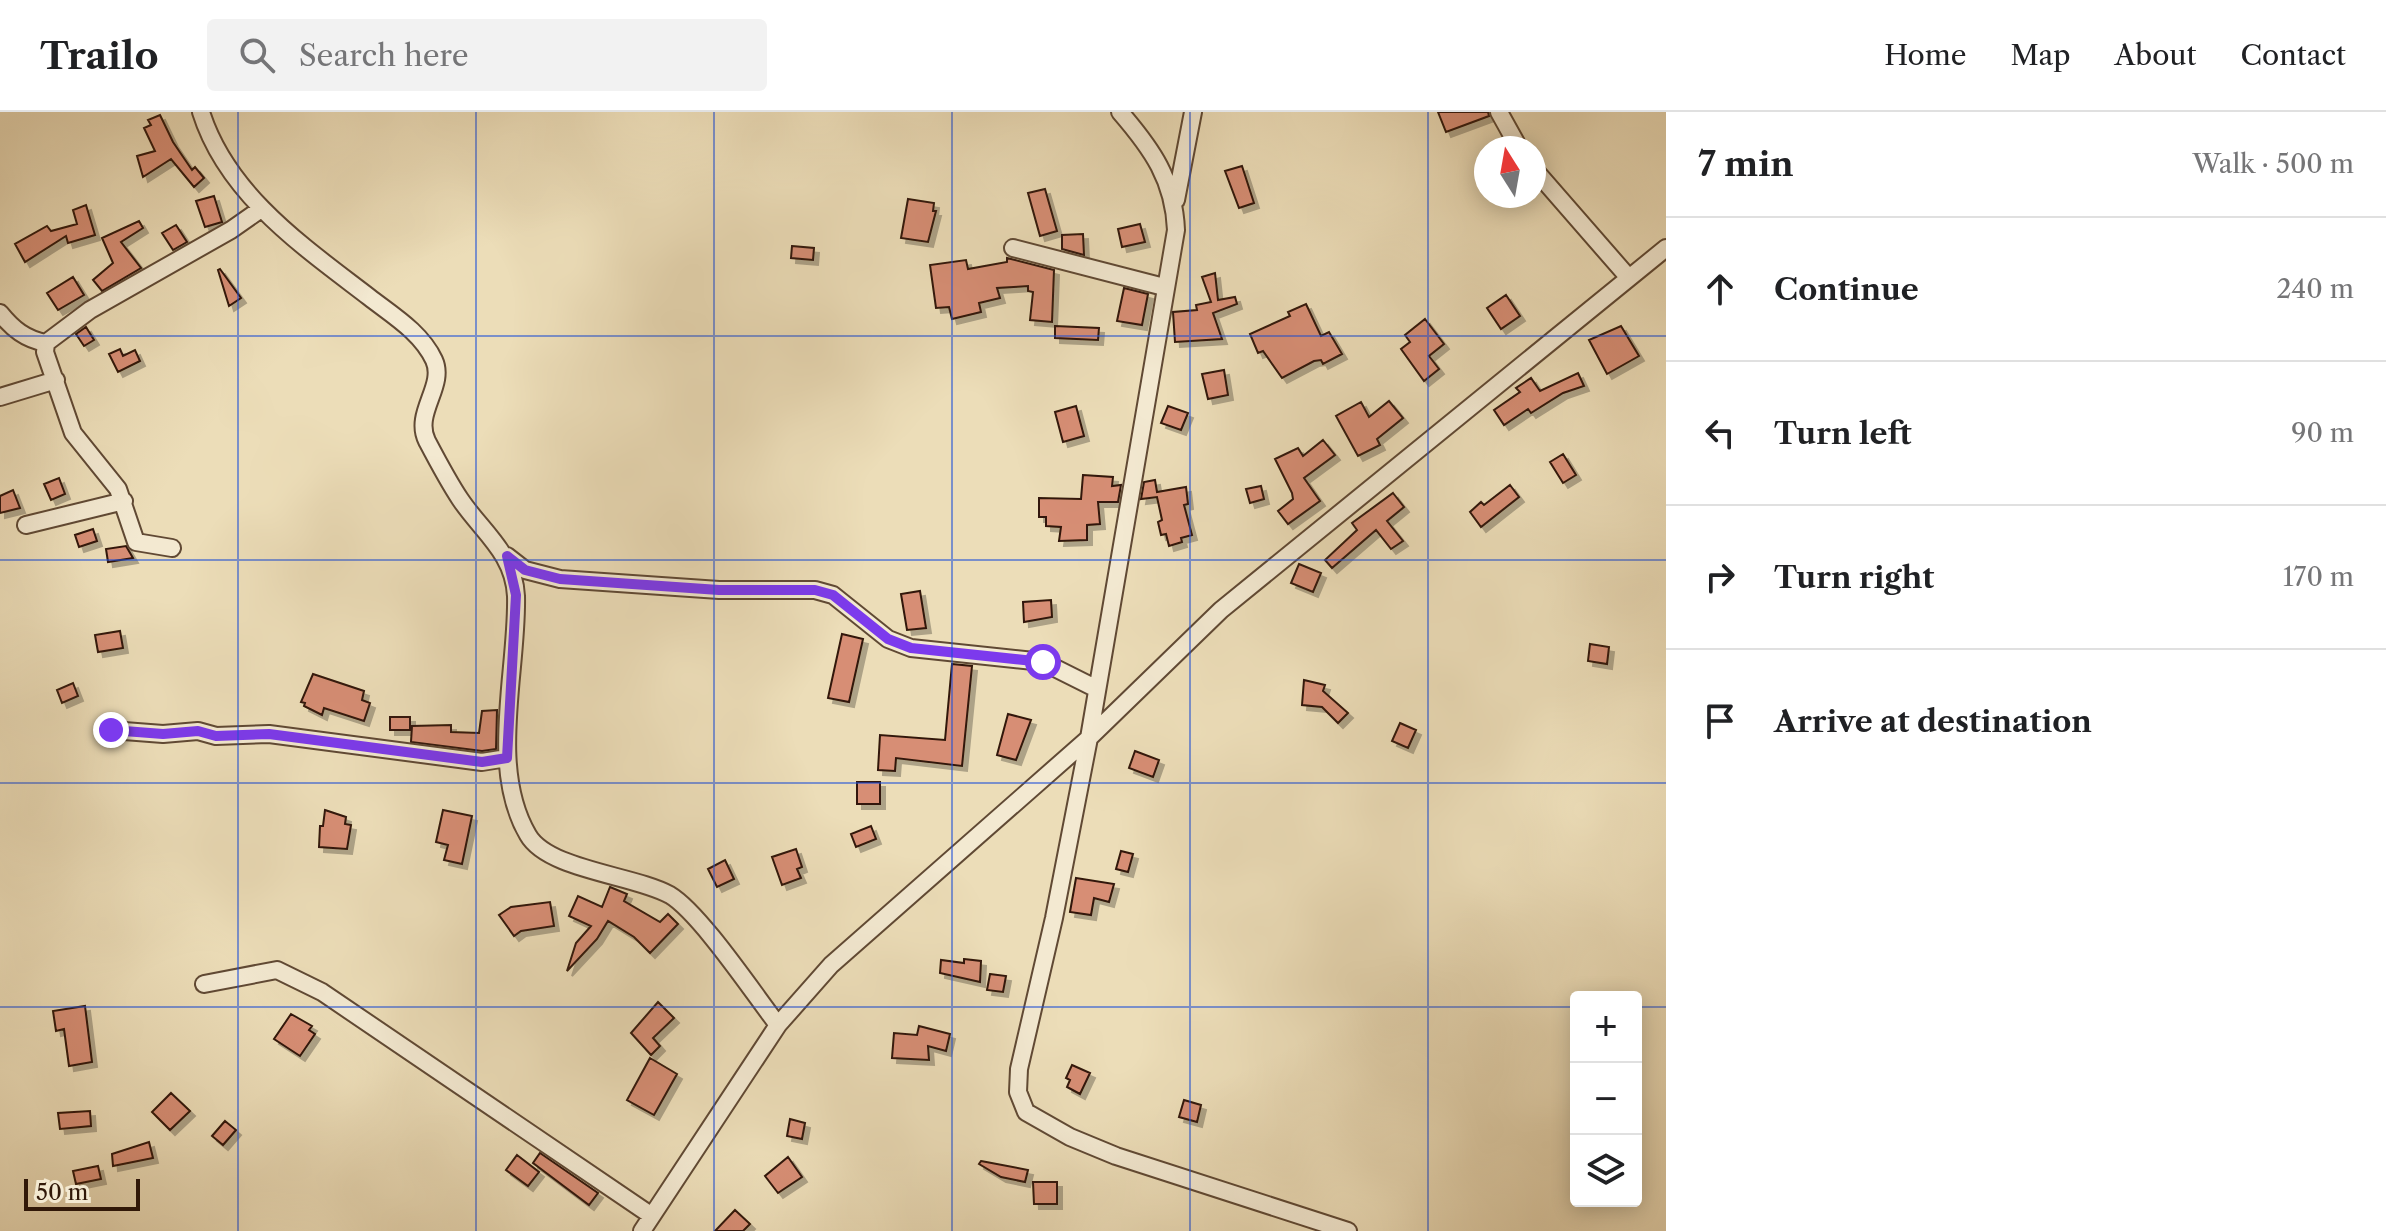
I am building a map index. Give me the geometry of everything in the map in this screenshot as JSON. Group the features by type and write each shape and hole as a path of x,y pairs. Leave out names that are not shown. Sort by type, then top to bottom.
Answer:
{"street":[{"path":"201,112 221,157 261,209 289,235 413,331 427,349 438,373 426,407 424,433 461,500 507,556 525,570 560,579 719,590 815,590 833,595 888,639 911,648 1043,662 1095,688"},
{"path":"1120,112 1149,145 1164,172 1175,206"},
{"path":"1193,112 1175,206 1176,230 1095,688 1089,738 1054,918 1019,1069 1021,1102 1026,1112 1040,1121 1116,1156 1348,1231"},
{"path":"1499,112 1512,136"},
{"path":"1546,183 1629,278"},
{"path":"172,548 136,542 124,501 73,433 45,352 46,343 90,310 231,230 261,209"},
{"path":"1013,248 1164,287"},
{"path":"642,1231 778,1025 831,965 1089,738 1221,610 1666,248"},
{"path":"0,313 13,329 31,340 46,343"},
{"path":"0,397 56,380"},
{"path":"26,525 124,501"},
{"path":"507,556 516,595 507,758 520,818 528,837 540,850 587,870 649,886 684,905 778,1025"},
{"path":"111,730 163,734 198,731 216,736 269,734 482,762 507,758"},
{"path":"204,984 277,970 322,992 652,1216"}],"building":[{"path":"1438,112 1488,112 1489,116 1446,132"},
{"path":"160,115 192,170 195,167 204,178 194,187 171,159 143,177 137,156 155,151 144,128 151,125 148,120"},
{"path":"1242,166 1254,203 1239,208 1225,171"},
{"path":"1045,189 1057,231 1040,236 1028,193"},
{"path":"214,196 222,222 205,227 196,201"},
{"path":"908,199 934,203 933,211 936,211 928,242 901,238"},
{"path":"86,205 95,235 68,243 66,236 25,262 15,244 47,226 51,231 77,224 73,210"},
{"path":"139,221 143,228 121,242 141,268 102,291 93,280 113,263 102,238"},
{"path":"1140,224 1145,242 1122,247 1118,229"},
{"path":"176,225 187,242 173,250 162,233"},
{"path":"1083,234 1084,255 1062,249 1062,235"},
{"path":"792,246 814,248 813,260 791,258"},
{"path":"1007,258 1054,270 1052,322 1030,320 1033,292 1028,291 1028,286 997,288 1000,298 979,303 981,312 952,319 949,307 936,308 930,265 966,260 968,269 1007,262"},
{"path":"218,270 241,298 229,306"},
{"path":"1215,273 1218,300 1235,297 1237,304 1213,313 1222,339 1175,342 1173,312 1197,310 1196,305 1211,302 1202,277"},
{"path":"73,277 84,295 58,310 47,293"},
{"path":"1124,288 1148,294 1142,325 1117,321"},
{"path":"1506,295 1520,316 1501,329 1487,308"},
{"path":"1306,304 1321,336 1329,332 1342,354 1323,364 1321,360 1314,361 1282,378 1263,351 1258,353 1250,334 1290,316 1288,312"},
{"path":"1425,319 1444,344 1429,356 1439,369 1424,381 1401,349 1410,342 1405,335"},
{"path":"1055,326 1099,328 1098,340 1055,338"},
{"path":"1621,326 1639,356 1607,374 1589,340"},
{"path":"86,327 94,340 84,346 76,334"},
{"path":"120,349 123,356 135,350 140,361 118,372 109,354"},
{"path":"1224,370 1228,395 1208,399 1202,374"},
{"path":"1578,373 1584,386 1563,393 1531,413 1528,409 1504,425 1494,410 1520,392 1516,388 1531,378 1540,391"},
{"path":"1389,401 1403,418 1377,439 1380,445 1358,456 1336,416 1361,402 1369,417"},
{"path":"1076,406 1084,436 1063,442 1055,412"},
{"path":"1168,406 1188,413 1181,430 1161,423"},
{"path":"1323,440 1335,455 1304,478 1320,501 1288,524 1278,511 1293,499 1292,493 1275,459 1298,448 1303,456"},
{"path":"1563,454 1576,475 1563,483 1550,462"},
{"path":"1083,475 1113,477 1112,486 1121,485 1118,502 1098,502 1100,524 1087,525 1087,540 1059,541 1061,527 1046,526 1046,517 1039,517 1039,498 1081,499"},
{"path":"59,478 65,494 51,500 44,484"},
{"path":"1155,480 1157,492 1186,487 1188,504 1184,505 1192,535 1181,538 1182,542 1169,546 1166,534 1161,535 1158,522 1162,520 1157,497 1141,499 1144,482"},
{"path":"1510,485 1519,497 1481,527 1470,512"},
{"path":"1261,486 1264,499 1250,503 1246,489"},
{"path":"13,490 20,508 0,513 0,496"},
{"path":"1393,493 1404,507 1387,521 1403,541 1391,549 1376,530 1332,568 1325,560 1357,530 1352,523"},
{"path":"93,529 97,541 79,547 75,535"},
{"path":"126,546 133,558 108,562 106,549"},
{"path":"1299,564 1321,573 1313,592 1291,583"},
{"path":"920,591 926,628 907,630 901,594"},
{"path":"1051,600 1052,617 1024,622 1023,602"},
{"path":"120,631 123,648 98,652 95,635"},
{"path":"842,634 863,639 849,702 828,698"},
{"path":"1590,644 1609,647 1607,664 1588,661"},
{"path":"952,664 972,666 962,766 896,758 895,771 878,770 880,735 945,740"},
{"path":"313,674 364,691 362,700 370,703 364,721 324,708 322,715 304,706 305,703 301,702"},
{"path":"1304,680 1325,685 1323,691 1348,713 1338,723 1322,707 1302,705"},
{"path":"73,683 78,696 62,703 57,690"},
{"path":"497,710 496,749 482,751 411,742 412,726 451,725 451,732 479,733 482,711"},
{"path":"1008,714 1031,720 1016,760 997,755"},
{"path":"390,717 410,717 410,730 390,730"},
{"path":"1400,723 1416,730 1408,748 1392,741"},
{"path":"1135,751 1159,760 1153,777 1129,768"},
{"path":"857,782 880,782 880,804 857,804"},
{"path":"325,810 346,817 345,824 351,825 347,849 319,847"},
{"path":"443,810 472,816 462,864 444,860 448,845 436,842"},
{"path":"871,826 876,839 856,847 851,834"},
{"path":"796,849 802,867 797,869 801,878 782,885 772,857"},
{"path":"1121,851 1133,854 1128,872 1116,869"},
{"path":"725,860 734,879 717,887 708,869"},
{"path":"1076,878 1114,884 1109,902 1094,898 1091,915 1070,912"},
{"path":"610,887 627,894 624,901 660,922 668,914 678,924 650,953 634,937 608,921 597,939 567,971 576,943 591,926 569,916 578,896 602,907"},
{"path":"550,902 554,926 521,931 514,936 499,915 511,907"},
{"path":"964,959 981,961 980,982 940,973 941,960 964,963"},
{"path":"990,974 1006,976 1003,992 987,990"},
{"path":"658,1002 674,1018 653,1038 660,1046 651,1055 631,1033"},
{"path":"85,1006 92,1062 69,1066 64,1029 56,1031 53,1011"},
{"path":"291,1014 312,1026 309,1030 315,1034 300,1056 274,1039"},
{"path":"919,1026 950,1034 946,1051 928,1046 929,1060 892,1058 894,1033 917,1035"},
{"path":"650,1058 677,1074 654,1115 627,1100"},
{"path":"1072,1065 1090,1073 1080,1094 1067,1087 1070,1080 1066,1078"},
{"path":"171,1093 190,1111 170,1130 152,1112"},
{"path":"1184,1100 1201,1105 1197,1122 1179,1117"},
{"path":"90,1111 91,1126 60,1129 58,1113"},
{"path":"790,1119 805,1123 802,1139 787,1136"},
{"path":"225,1121 236,1130 223,1145 212,1136"},
{"path":"149,1142 153,1158 113,1166 112,1154"},
{"path":"540,1153 598,1193 589,1205 533,1163"},
{"path":"517,1155 539,1172 528,1186 506,1170"},
{"path":"788,1157 802,1177 778,1193 765,1176"},
{"path":"981,1161 1028,1170 1025,1182 1001,1177 979,1164"},
{"path":"98,1166 101,1179 76,1184 73,1171"},
{"path":"1033,1182 1057,1182 1057,1204 1034,1204"},
{"path":"735,1210 750,1224 743,1231 715,1231"}],"route":[{"path":"111,730 163,734 198,731 216,736 269,734 482,762 507,758 516,595 507,556 525,570 560,579 719,590 815,590 833,595 888,639 911,648 991,654 1043,662"}]}
